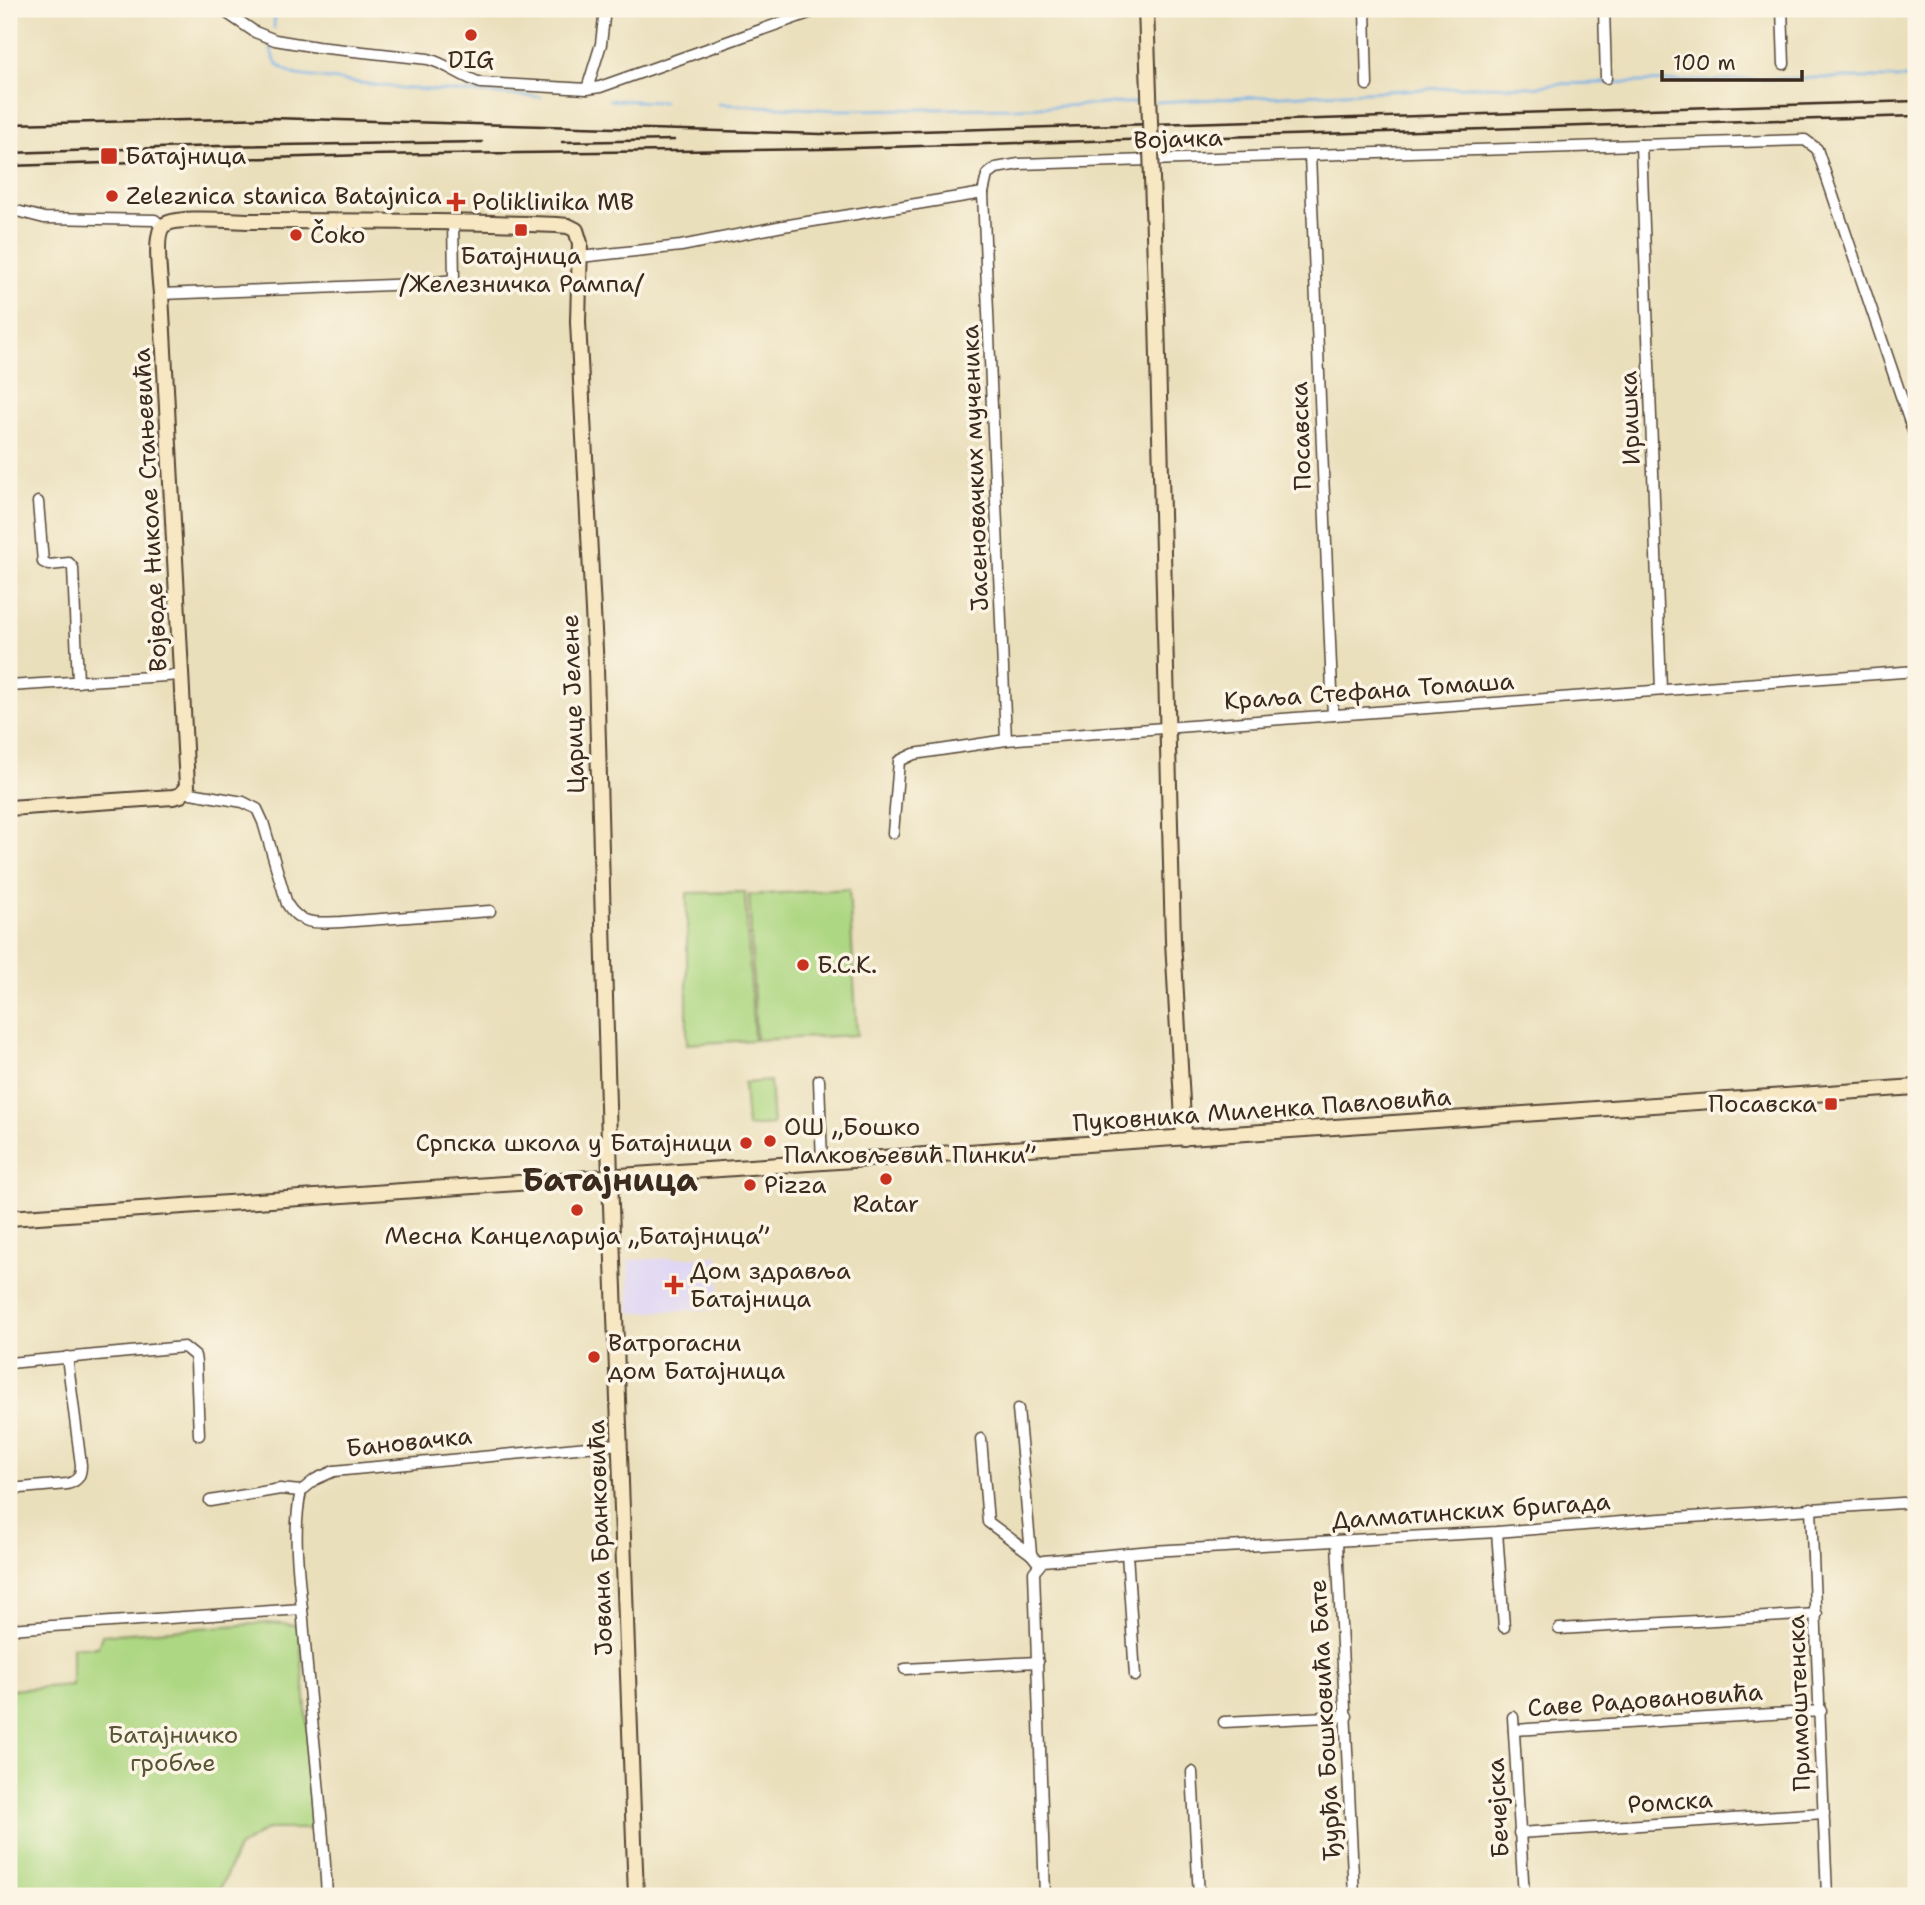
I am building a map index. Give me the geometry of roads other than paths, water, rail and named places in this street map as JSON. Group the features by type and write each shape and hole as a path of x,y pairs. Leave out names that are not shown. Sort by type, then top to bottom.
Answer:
{"main road":[{"path":"1146,9 1173,941 1184,1138"},
{"path":"162,227 171,222 202,219 453,221"},
{"name":"Царице Јелене","path":"453,221 568,226 576,230 579,236 578,322 596,669 610,1178"},
{"name":"Војводе Николе Стањевића","path":"162,227 158,236 188,781 185,792"},
{"path":"9,808 173,797 185,792"},
{"name":"Пуковника Миленка Павловића","path":"9,1218 1916,1087"},
{"name":"Јована Бранковића","path":"610,1178 636,1896"}],"street":[{"path":"221,9 255,32 275,40 428,59 481,83 587,89 672,63 820,9"},
{"path":"587,89 601,44 606,9"},
{"path":"1365,9 1367,85"},
{"path":"1604,9 1606,78"},
{"path":"1782,9 1784,64"},
{"name":"Војачка","path":"983,193 987,175 1003,166 1799,140 1810,142 1817,149 1916,440"},
{"name":"Иришка","path":"1641,145 1661,690"},
{"name":"Посавска","path":"1310,155 1333,715"},
{"path":"580,257 681,246 983,193"},
{"name":"Јасеновачких мученика","path":"983,193 1006,740"},
{"path":"9,209 44,218 155,220 162,227"},
{"path":"161,294 416,284 454,280 453,221"},
{"path":"38,502 43,562 49,565 69,563 73,568 78,682"},
{"name":"Краља Стефана Томаша","path":"893,833 899,761 904,757 1006,740 1916,670"},
{"path":"9,686 181,675"},
{"path":"185,792 243,802 257,809 287,904 293,915 303,920 317,923 341,922 490,911"},
{"path":"819,1080 822,1163"},
{"path":"9,1363 184,1347 195,1356 198,1435"},
{"path":"9,1489 67,1484 77,1480 79,1476 67,1357"},
{"path":"1018,1409 1031,1554 1036,1568 1045,1896"},
{"path":"981,1438 988,1522 1031,1554"},
{"name":"Бановачка","path":"301,1491 316,1479 334,1471 619,1444"},
{"path":"210,1501 280,1489 301,1491 298,1508 298,1549 327,1896"},
{"name":"Далматинских бригада","path":"1036,1568 1047,1560 1127,1553 1496,1532 1916,1502"},
{"name":"Примоштенска","path":"1811,1508 1827,1896"},
{"path":"1496,1532 1504,1627"},
{"name":"Ђурђа Бошковића Бате","path":"1337,1542 1354,1896"},
{"path":"1127,1553 1135,1676"},
{"path":"9,1629 302,1609"},
{"path":"1559,1629 1817,1614"},
{"path":"905,1669 1038,1662"},
{"name":"Саве Радовановића","path":"1514,1730 1821,1710"},
{"path":"1224,1722 1347,1716"},
{"name":"Бечејска","path":"1513,1717 1524,1896"},
{"path":"1192,1772 1199,1896"},
{"name":"Ромска","path":"1520,1833 1824,1813"}],"waterway":[{"path":"274,28 275,9"},
{"path":"271,45 275,61 297,75 400,88 541,97"},
{"path":"1156,102 1487,86 1916,78"},
{"path":"609,100 663,102"},
{"path":"719,104 838,110 1018,108 1146,102"}],"railway":[{"path":"9,124 272,118 821,134 1916,101"},
{"path":"9,166 365,155 822,149 1916,116"},
{"path":"562,142 674,140"},
{"path":"9,153 217,146 482,142"}],"place":[{"name":"DIG","path":"471,35"},
{"name":"Батајница","path":"109,156"},
{"name":"Zeleznica stanica Batajnica","path":"112,196"},
{"name":"Poliklinika MB","path":"456,202"},
{"name":"Батајница /Железничка Рампа/","path":"521,230"},
{"name":"Čoko","path":"296,235"},
{"name":"Б.С.К.","path":"803,965"},
{"name":"Посавска","path":"1831,1104"},
{"name":"ОШ „Бошко Палковљевић Пинки”","path":"770,1141"},
{"name":"Српска школа у Батајници","path":"746,1143"},
{"name":"Ratar","path":"886,1179"},
{"name":"Pizza","path":"750,1185"},
{"name":"Месна Канцеларија „Батајница”","path":"577,1210"},
{"name":"Дом здравља Батајница","path":"674,1285"},
{"name":"Ватрогасни дом Батајница","path":"594,1357"}],"district":[{"name":"Батајница","path":"610,1179"}],"park label":[{"name":"Батајничко гробље","path":"173,1749"}]}
